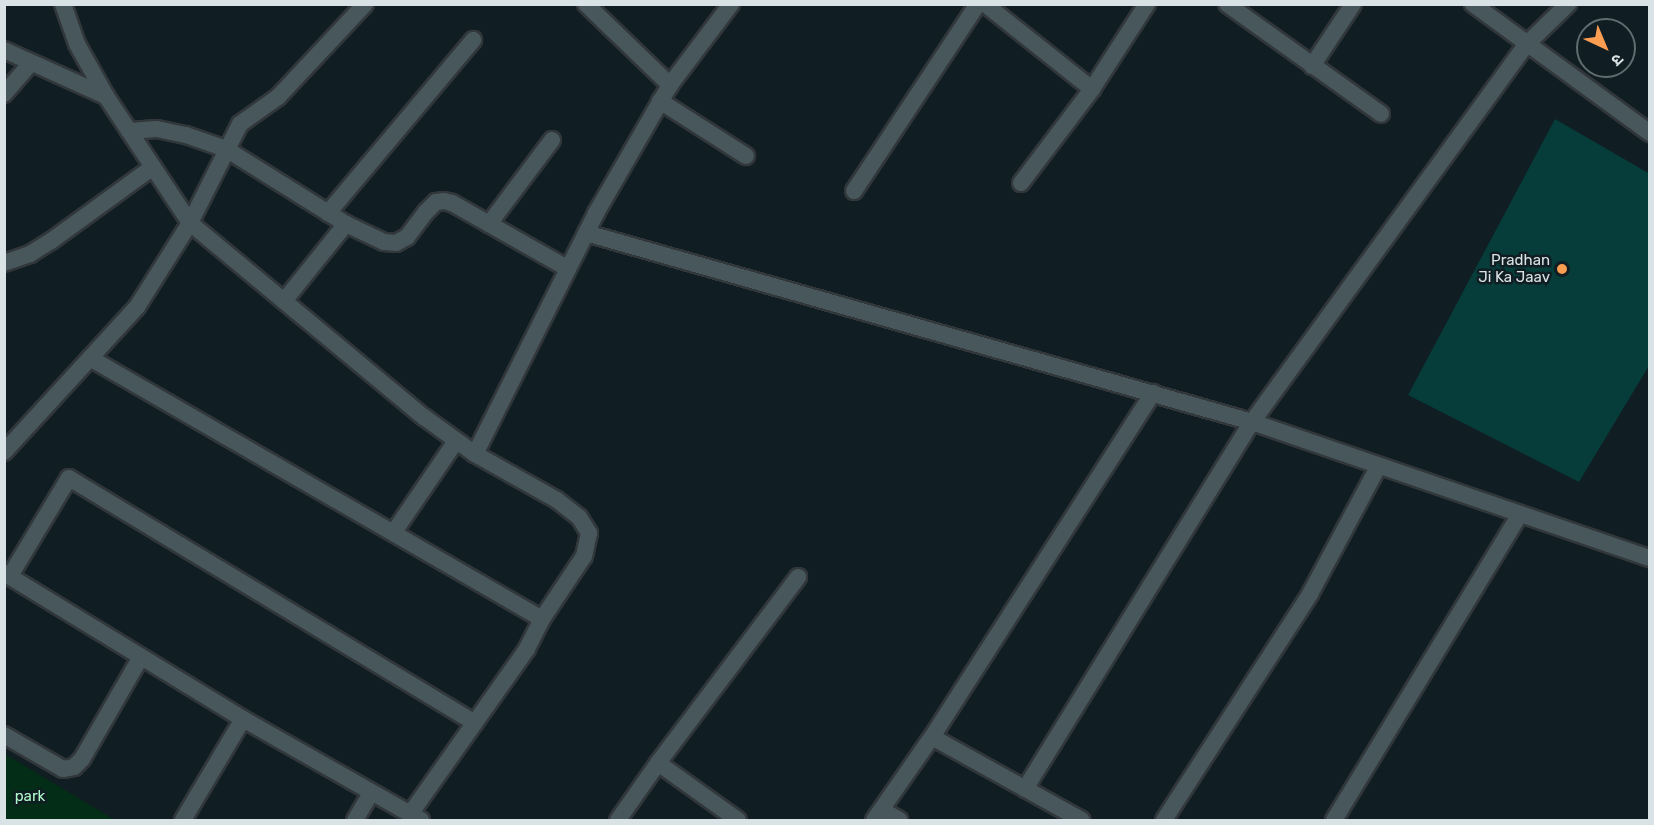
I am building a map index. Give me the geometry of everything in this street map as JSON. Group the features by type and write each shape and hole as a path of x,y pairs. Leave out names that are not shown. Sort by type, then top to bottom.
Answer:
{"street":[{"path":"4,452 137,307 190,223 240,124 278,97 365,4"},
{"path":"586,4 670,85"},
{"path":"475,454 567,268 660,101 731,4"},
{"path":"854,191 978,4"},
{"path":"985,4 1092,89"},
{"path":"1021,183 1092,89 1147,4"},
{"path":"1227,4 1381,114"},
{"path":"1312,66 1353,4"},
{"path":"1473,4 1526,45 1650,133"},
{"path":"1025,789 1252,422 1526,45 1568,4"},
{"path":"62,5 78,44 106,96 190,223 424,417 475,454 557,500 579,517 589,533 584,556 542,619 527,649 475,723 415,817 243,719 7,575 69,478 475,723"},
{"path":"328,213 473,40"},
{"path":"4,50 106,96"},
{"path":"4,94 32,63"},
{"path":"660,101 746,156"},
{"path":"129,132 157,129 186,135 226,149 346,224 384,242 396,243 407,237 436,202 444,201 452,203 567,268"},
{"path":"489,224 552,140"},
{"path":"4,263 30,254 51,241 153,167"},
{"path":"284,301 346,224"},
{"path":"586,233 1252,422 1378,467 1650,558"},
{"path":"90,358 542,619"},
{"path":"899,820 878,815 932,737 1153,393"},
{"path":"394,532 456,441"},
{"path":"1164,820 1310,594 1378,467"},
{"path":"1334,820 1520,514"},
{"path":"618,820 798,577"},
{"path":"4,735 63,769 74,766 82,759 141,657"},
{"path":"183,820 243,719"},
{"path":"932,737 1082,820"},
{"path":"658,763 738,820"},
{"path":"355,820 371,793"}],"green space":[{"name":"park","path":"5,754 115,820 5,820"}],"building":[{"name":"Pradhan Ji Ka Jaav","path":"1555,119 1650,174 1650,364 1579,482 1408,395"}],"place":[{"name":"Pradhan Ji Ka Jaav","path":"1562,269"}]}
